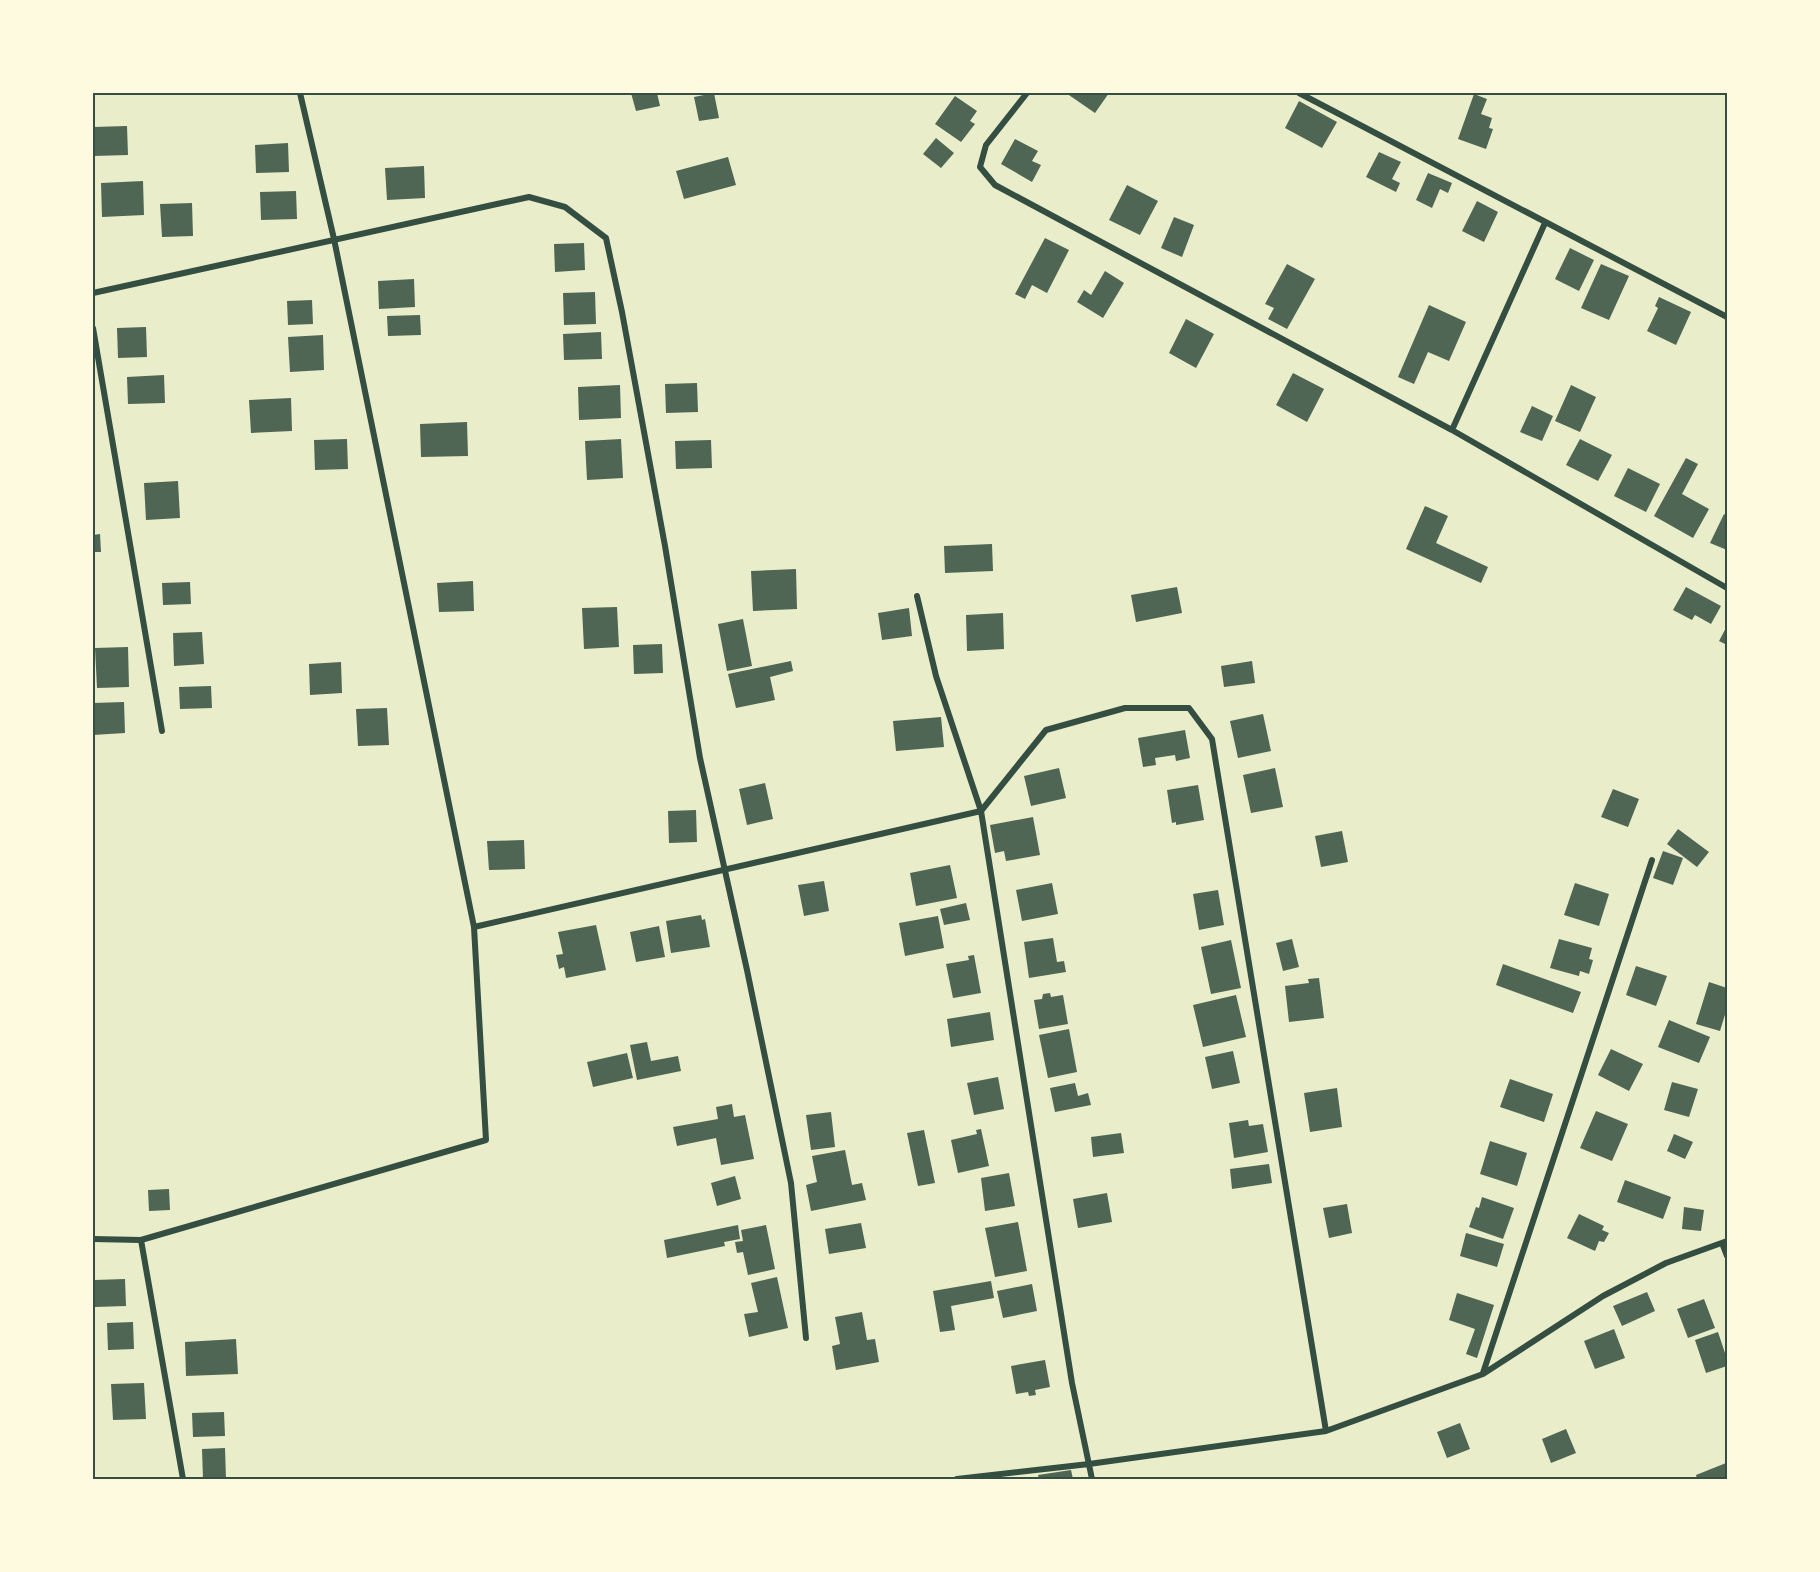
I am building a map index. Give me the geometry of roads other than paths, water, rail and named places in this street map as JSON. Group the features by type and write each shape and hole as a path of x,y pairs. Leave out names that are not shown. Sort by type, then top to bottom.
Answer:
{"street":[{"path":"93,1239 141,1240 486,1140 474,927 334,239 300,93"},
{"path":"1027,93 986,145 980,167 995,185 1452,430 1727,588"},
{"path":"1299,93 1727,317"},
{"path":"93,293 529,197 565,207 606,238 665,546 700,758 791,1183 806,1338"},
{"path":"1452,430 1545,223"},
{"path":"93,328 162,731"},
{"path":"917,596 936,676 981,811 1072,1383 1092,1479"},
{"path":"474,927 981,811 1046,730 1125,708 1190,708 1212,739 1326,1431"},
{"path":"1483,1374 1652,860"},
{"path":"141,1240 183,1479"},
{"path":"957,1479 1089,1464 1326,1431 1483,1374 1603,1296 1666,1263 1725,1242 1727,1256"}]}
